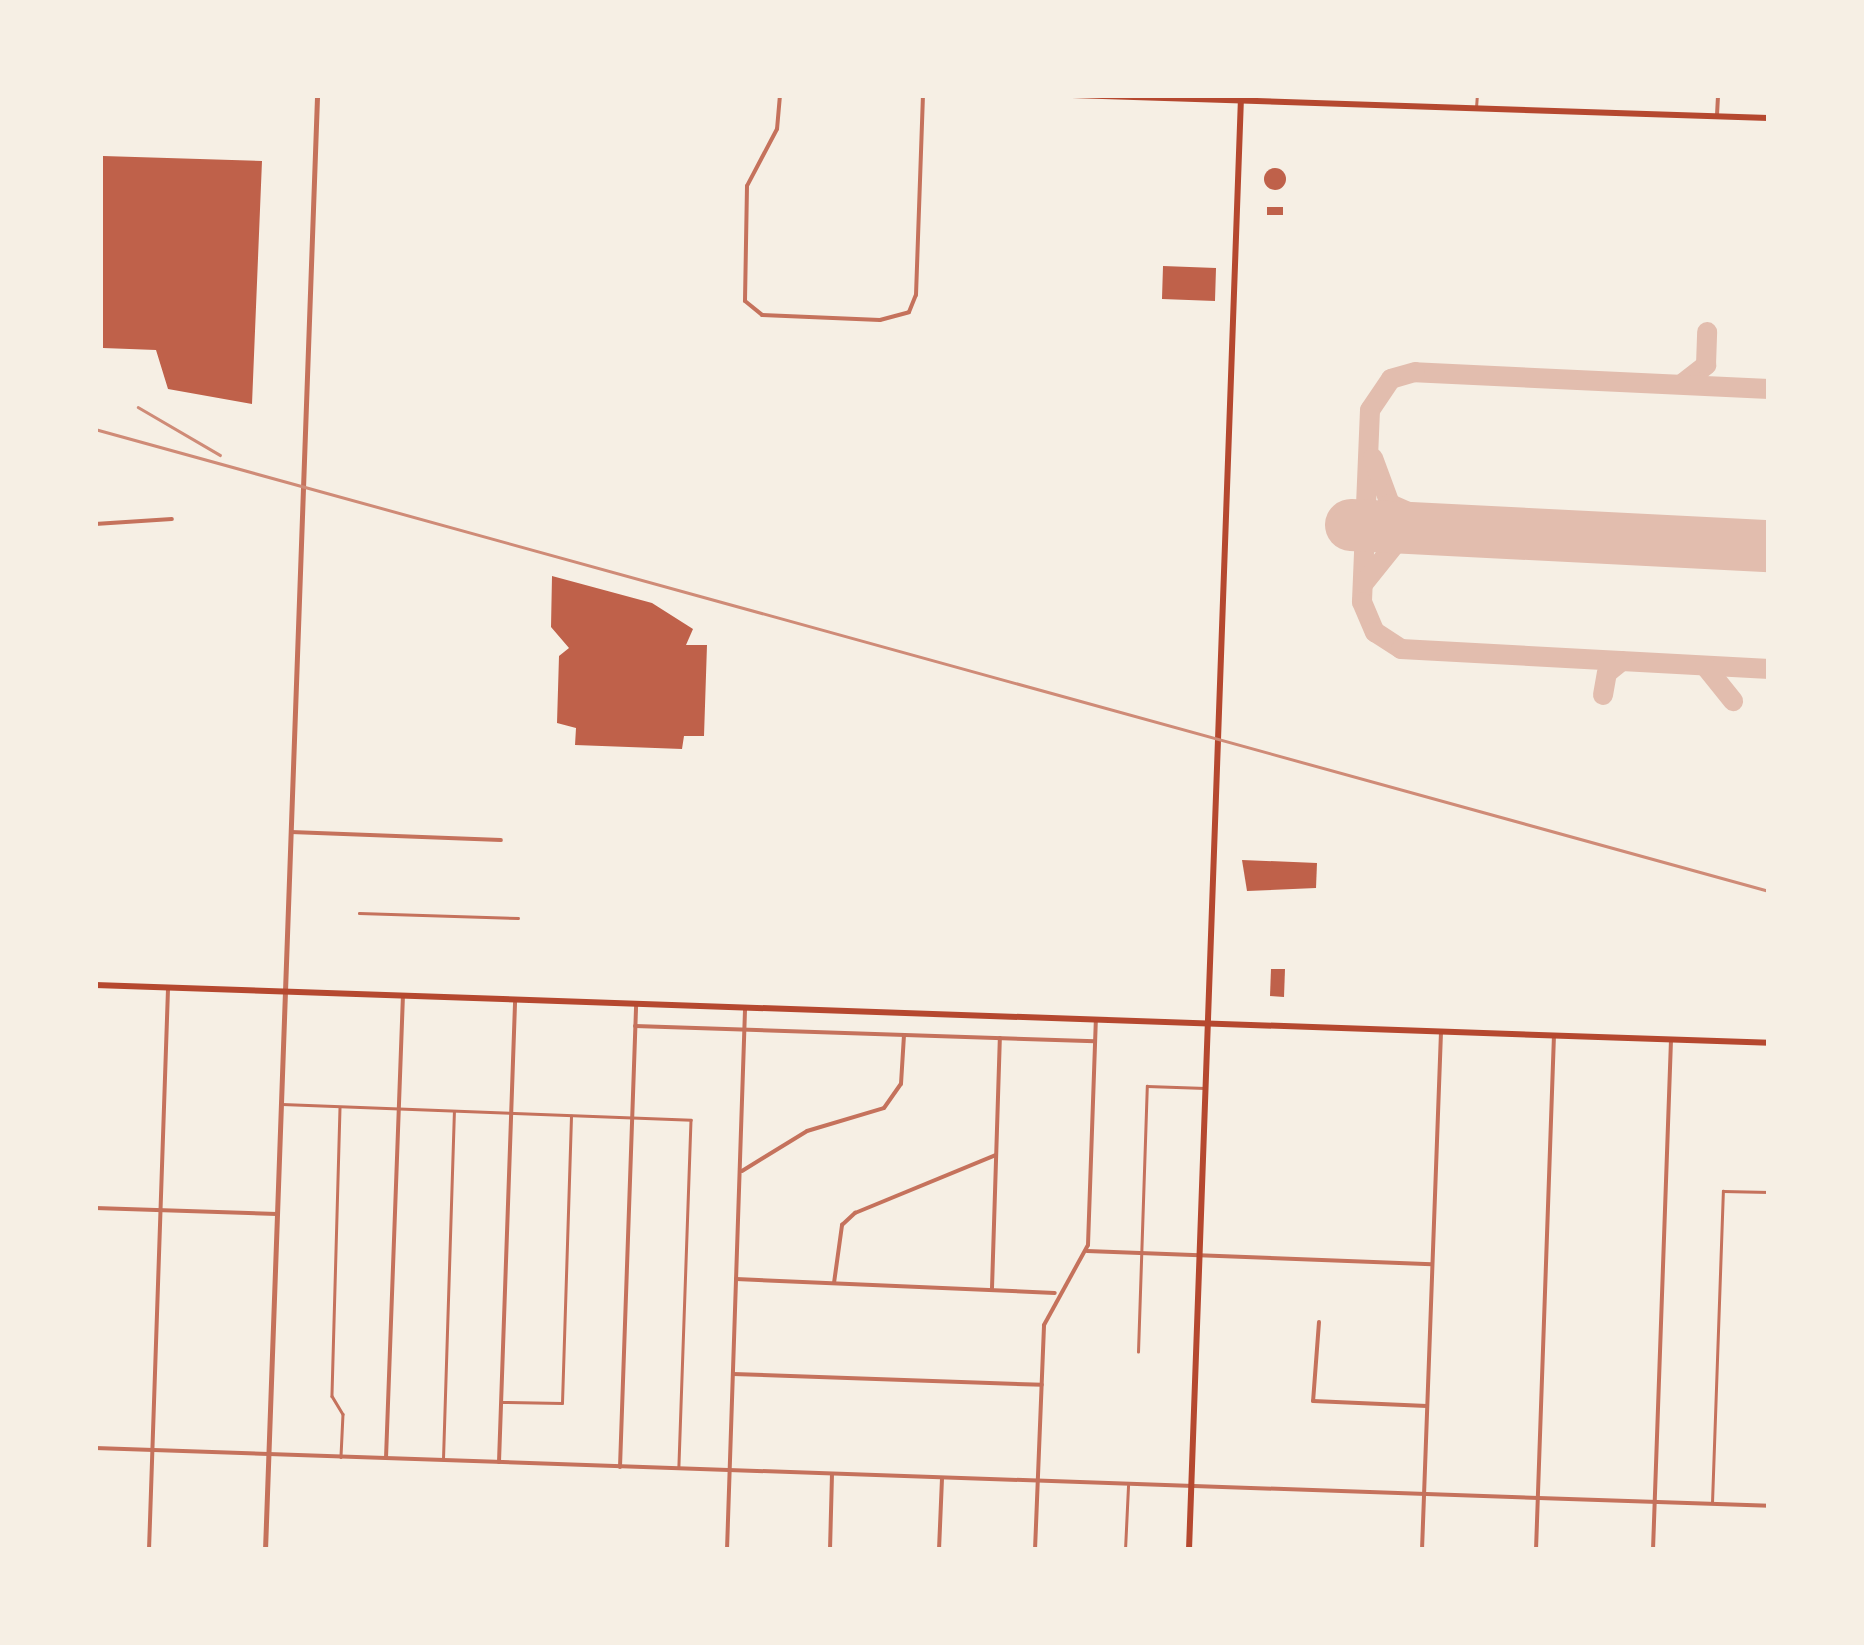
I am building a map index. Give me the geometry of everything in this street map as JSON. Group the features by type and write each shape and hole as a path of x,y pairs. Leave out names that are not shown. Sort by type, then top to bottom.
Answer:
{"main road":[{"path":"1072,95 1769,118"},
{"path":"1189,1550 1241,98"},
{"path":"95,985 1769,1042"}],"street":[{"path":"265,1550 316,95"},
{"path":"780,95 776,129 747,186 749,309 880,320 909,312 923,95"},
{"path":"1716,116 1718,95"},
{"path":"95,524 172,519"},
{"path":"290,832 501,840"},
{"path":"149,1550 168,987"},
{"path":"386,1458 402,996"},
{"path":"499,1462 515,1000"},
{"path":"620,1467 636,1005"},
{"path":"728,1550 745,1008"},
{"path":"1036,1550 1042,1385 1055,1293 1086,1251 1096,1021"},
{"path":"635,1026 1096,1040"},
{"path":"1422,1550 1441,1031"},
{"path":"740,1172 807,1131 884,1108 901,1084 904,1035"},
{"path":"1536,1550 1554,1035"},
{"path":"992,1288 1000,1038"},
{"path":"1653,1550 1671,1038"},
{"path":"834,1283 842,1225 855,1213 996,1155"},
{"path":"95,1208 277,1214"},
{"path":"1086,1251 1432,1264"},
{"path":"736,1279 1055,1293"},
{"path":"1319,1322 1313,1402 1427,1406"},
{"path":"733,1374 1042,1385"},
{"path":"95,1448 1769,1506"},
{"path":"830,1550 832,1474"},
{"path":"939,1550 942,1478"},
{"path":"1768,1550 1769,1517"}],"lane":[{"path":"1476,109 1477,95"},
{"path":"359,913 518,918"},
{"path":"1138,1352 1147,1086 1207,1088"},
{"path":"281,1104 632,1117 692,1124 680,1469"},
{"path":"340,1106 332,1396 342,1414 341,1457"},
{"path":"443,1460 454,1110"},
{"path":"501,1402 562,1403 572,1115"},
{"path":"1712,1504 1723,1191 1769,1192"},
{"path":"1125,1550 1128,1484"}],"building":[{"path":"103,156 262,161 252,404 168,389 156,350 103,348"},
{"path":"1271,168 1279,168 1286,179 1279,190 1271,190 1264,183 1264,175"},
{"path":"1267,207 1283,207 1283,215 1267,215"},
{"path":"1163,266 1216,268 1215,301 1162,299"},
{"path":"552,576 652,603 693,629 686,645 707,645 704,736 684,736 682,749 575,745 576,728 557,723 559,656 569,648 551,627"},
{"path":"1242,860 1317,863 1316,888 1247,891"},
{"path":"1271,969 1285,969 1284,997 1270,996"}],"taxiway":[{"path":"1682,384 1706,365 1707,332"},
{"path":"1769,389 1415,372 1391,379 1370,410 1362,602 1375,632 1401,649 1769,669"},
{"path":"1373,458 1390,504 1447,529"},
{"path":"1364,583 1396,543 1443,530"},
{"path":"1753,545 1769,546"},
{"path":"1603,695 1607,673 1622,661"},
{"path":"1705,666 1733,701"}],"runway":[{"path":"1351,525 1769,546"}],"railway":[{"path":"138,407 220,455"},
{"path":"95,429 1769,891"}]}
